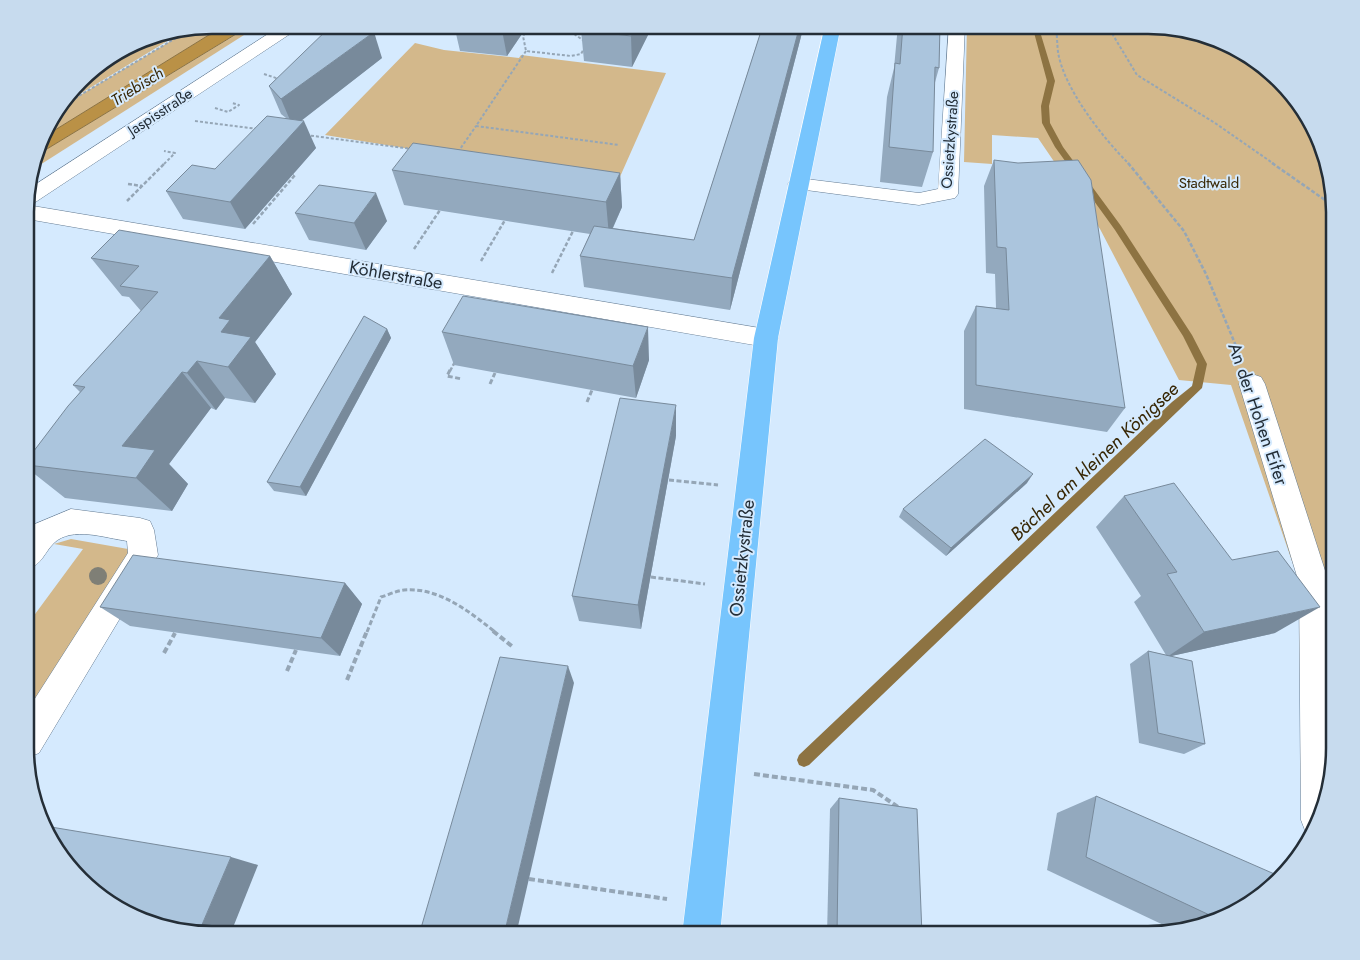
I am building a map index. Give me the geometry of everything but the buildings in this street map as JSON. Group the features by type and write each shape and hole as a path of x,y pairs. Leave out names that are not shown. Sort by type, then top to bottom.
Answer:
{"main road":[{"name":"Ossietzkystraße","path":"702,926 766,338 831,34"}],"street":[{"name":"Jaspisstraße","path":"35,194 279,34"},
{"name":"Ossietzkystraße","path":"798,184 919,199 948,194 957,34"},
{"name":"Köhlerstraße","path":"34,213 766,338"},
{"name":"An der Hohen Eifer","path":"1252,384 1278,475 1314,583 1319,799"},
{"path":"34,547 45,533 71,521 140,530 143,555 34,730"}],"path":[{"path":"526,51 571,56 581,54 587,43 574,34"},
{"name":"An der Hohen Eifer","path":"1057,34 1058,53 1068,83 1108,143 1140,176 1184,231 1206,274 1252,384"},
{"path":"1112,34 1137,75 1215,123 1326,202"},
{"path":"452,152 458,152 526,51 523,36 518,36"},
{"path":"76,98 178,37"},
{"path":"231,66 279,78"},
{"path":"154,116 261,129"},
{"path":"476,126 619,145"},
{"path":"300,134 416,149"},
{"path":"102,225 175,153 164,151"},
{"path":"232,248 296,175 293,175"},
{"path":"128,184 142,186"},
{"path":"396,275 440,210"},
{"path":"466,287 505,220"},
{"path":"539,299 573,231"},
{"path":"456,359 447,376 462,378"},
{"path":"490,384 495,373"},
{"path":"587,402 592,390"},
{"path":"669,480 749,489"},
{"path":"651,576 738,588"},
{"path":"348,680 381,597 403,590 435,593 471,612 513,647"},
{"path":"164,653 175,633"},
{"path":"287,671 296,650"},
{"path":"718,769 873,790 903,810"},
{"path":"529,879 704,904"}],"green space":[{"path":"210,34 53,131 76,98 178,37"},
{"path":"237,34 245,34 40,165 45,150"},
{"name":"Stadtwald","path":"967,34 1159,34 1183,37 1216,47 1247,64 1274,86 1296,113 1308,133 1317,155 1323,177 1326,201 1326,713 1303,593 1231,385 1179,380 1100,229 1038,138 992,135 992,164 964,162"},
{"path":"172,38 78,95 113,64 144,47"},
{"path":"415,43 444,50 519,58 521,55 666,73 619,179 459,157 325,135"},
{"path":"71,539 128,549 134,559 34,717 34,616 83,549 54,544"}],"water":[{"name":"Triebisch","path":"210,34 236,34 45,150 53,131"}],"waterway":[{"name":"Bächel am kleinen Königsee","path":"804,760 1176,405 1197,388 1202,364 1187,335 1118,228 1059,147 1046,123 1045,106 1051,81 1038,34"}]}
